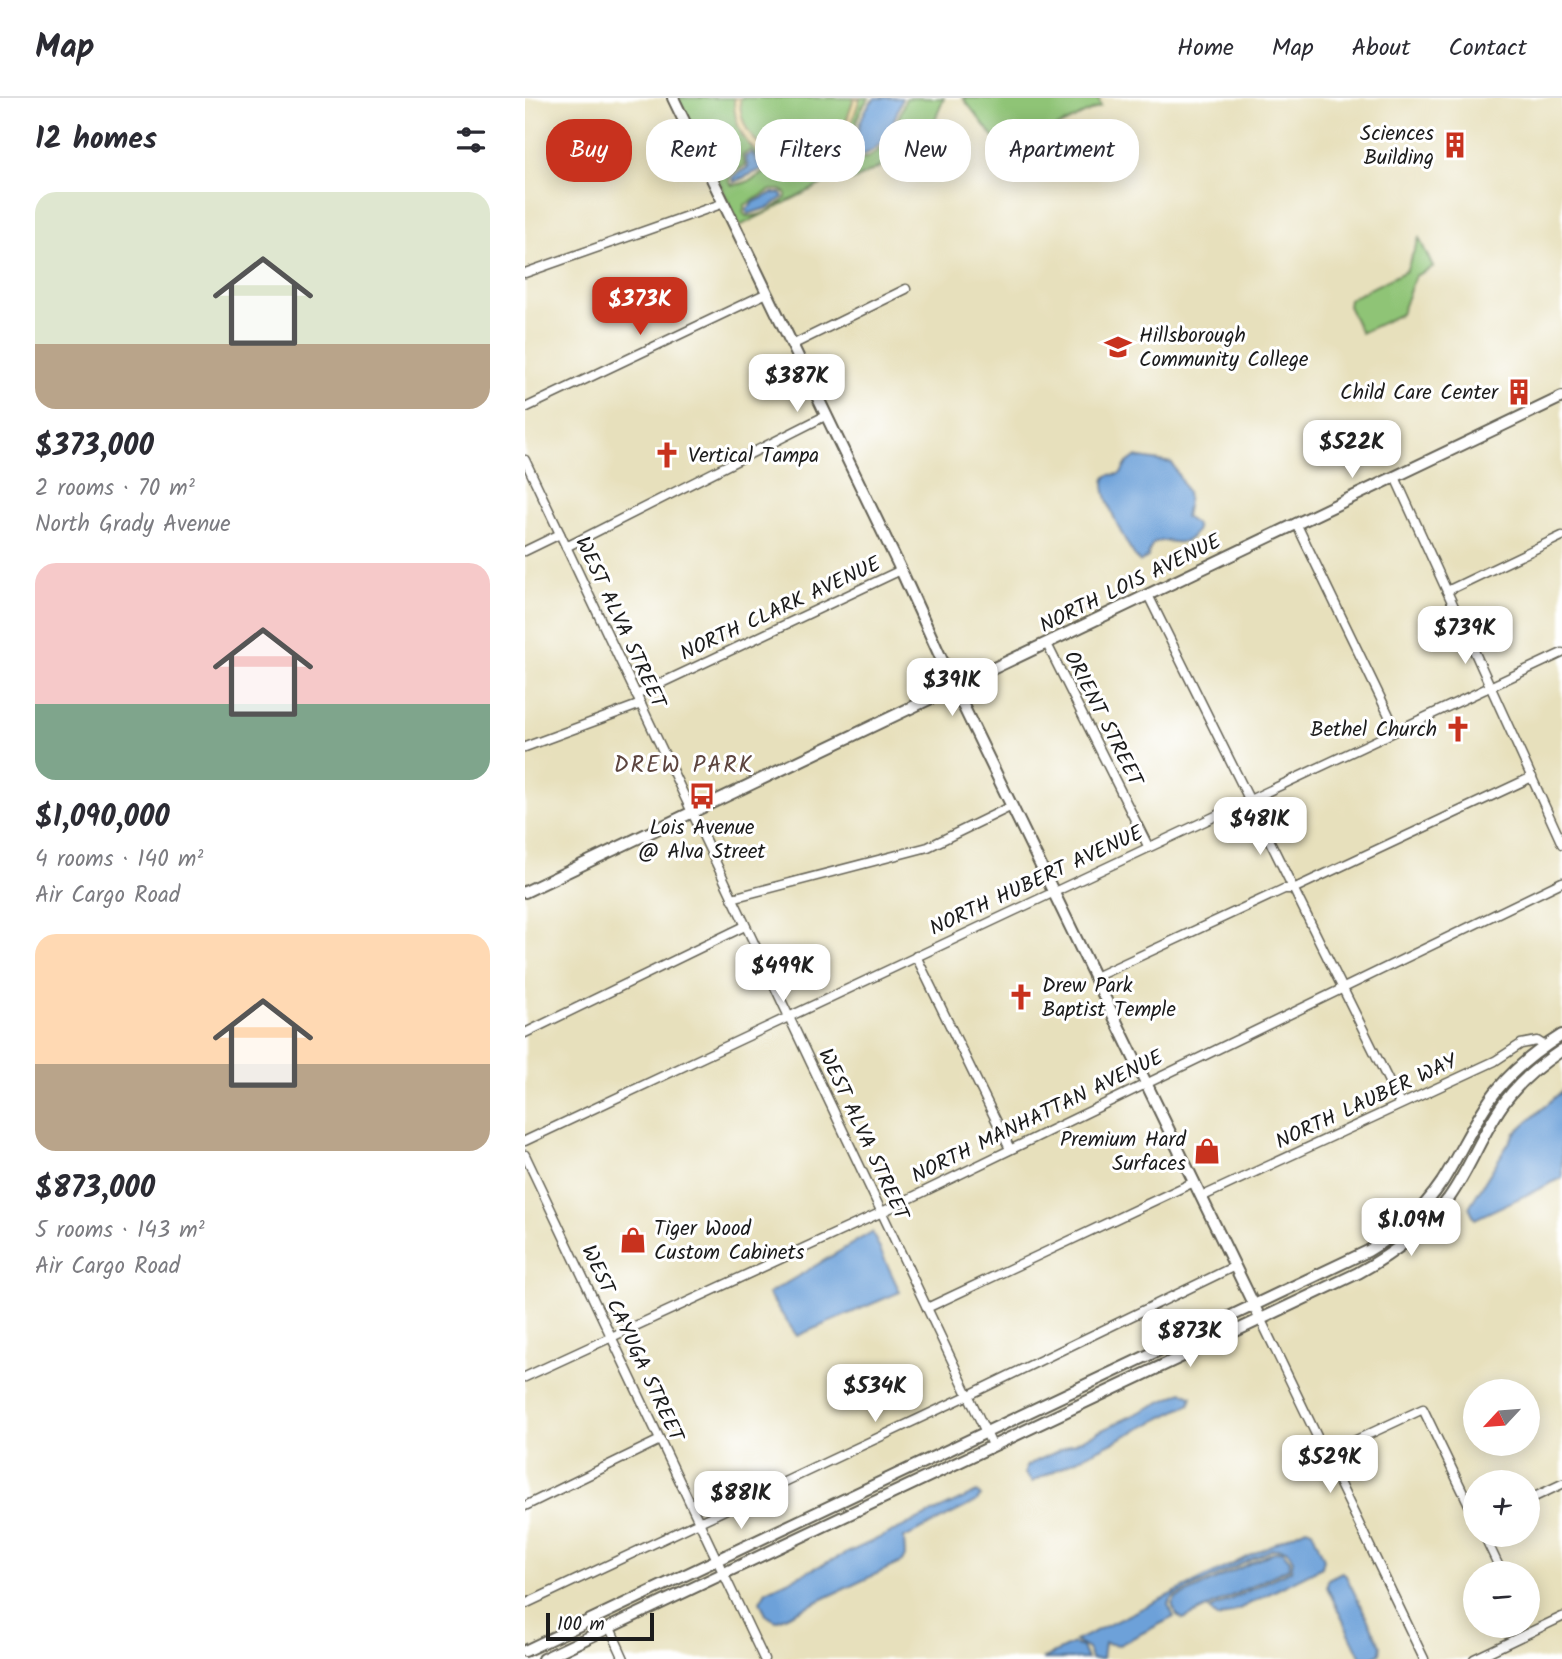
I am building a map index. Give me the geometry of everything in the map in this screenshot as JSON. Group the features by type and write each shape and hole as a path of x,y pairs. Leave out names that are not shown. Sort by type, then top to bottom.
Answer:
{"street":[{"path":"673,98 901,570 955,689 1424,1659"},
{"path":"525,273 724,203"},
{"path":"792,345 906,289"},
{"path":"525,408 767,293"},
{"name":"NORTH LOIS AVENUE","path":"525,892 1562,397"},
{"path":"566,547 825,416"},
{"name":"WEST ALVA STREET","path":"525,460 992,1445"},
{"path":"1395,477 1562,844"},
{"path":"1296,523 1396,730"},
{"path":"525,551 560,534"},
{"path":"1447,591 1562,536"},
{"name":"NORTH CLARK AVENUE","path":"636,695 901,570"},
{"path":"1148,596 1400,1104"},
{"name":"ORIENT STREET","path":"1047,644 1148,846"},
{"name":"NORTH HUBERT AVENUE","path":"525,1141 1562,653"},
{"path":"525,747 641,704"},
{"path":"1095,977 1284,888 1293,889 1532,777"},
{"path":"732,898 927,847 1012,806"},
{"name":"NORTH MANHATTAN AVENUE","path":"525,1377 881,1212 1562,882"},
{"path":"525,1033 745,926"},
{"path":"916,956 1010,1149"},
{"path":"525,1651 1368,1251 1403,1226 1440,1185 1479,1116 1499,1088 1545,1046 1562,1035"},
{"name":"NORTH LAUBER WAY","path":"1201,1198 1495,1061 1521,1044 1537,1041 1545,1046"},
{"path":"543,1659 1371,1266 1415,1235 1450,1196 1505,1101 1527,1077 1562,1050"},
{"name":"WEST CAYUGA STREET","path":"525,1155 764,1659"},
{"path":"927,1308 1194,1182"},
{"path":"525,1604 969,1395 1235,1266"},
{"path":"1326,1454 1423,1409 1463,1492"},
{"path":"525,1506 660,1440"},
{"path":"1540,1494 1562,1484"},
{"path":"1540,1625 1562,1617"},
{"path":"610,1628 624,1659"},
{"path":"1474,1659 1512,1638"}],"green space":[{"path":"678,98 869,98 858,119 755,119 755,154 751,150 742,156 745,165 741,168 741,119 688,119"},
{"path":"906,98 944,98 935,119 898,119"},
{"path":"963,98 1098,98 1101,106 1074,119 985,119 985,126"},
{"path":"879,149 879,167 865,175 865,158"},
{"path":"755,178 755,182 826,182 740,226 719,182 741,184","holes":["771,190 786,193 786,198 767,212 746,216 743,212 745,205"]},
{"path":"1419,238 1433,267 1415,276 1401,314 1361,333 1348,306 1349,299 1406,271"}],"sand":[{"path":"734,98 740,98 741,112 745,125 755,140 755,150 743,135 741,119 736,118"},
{"path":"854,98 860,98 853,119 847,119"}],"water":[{"path":"875,98 902,98 894,119 879,119 879,144 865,154 865,119 862,119"},
{"path":"752,153 755,158 755,172 741,179 741,172 748,167 745,157"},
{"path":"772,193 781,193 783,197 770,207 748,214 746,210 754,202"},
{"path":"1135,457 1172,463 1187,492 1185,517 1195,524 1197,529 1191,538 1184,542 1155,542 1148,557 1140,562 1115,520 1104,483 1106,477 1121,473"},
{"path":"1562,1091 1562,1178 1475,1219 1469,1207 1515,1133"},
{"path":"872,1232 900,1292 797,1336 768,1294"},
{"path":"1182,1392 1192,1396 1190,1404 1032,1482 1025,1474 1026,1466"},
{"path":"977,1492 981,1496 976,1502 904,1538 905,1556 902,1562 776,1621 766,1615 760,1601 766,1591"},
{"path":"1306,1528 1312,1530 1324,1559 1322,1567 1233,1612 1218,1618 1209,1610 1291,1570 1293,1560 1287,1551 1273,1549 1174,1596 1168,1604 1174,1617 1119,1645 1104,1643 1102,1659 1091,1659 1088,1649 1075,1641"},
{"path":"1282,1551 1290,1560 1289,1568 1188,1617 1183,1619 1176,1614 1172,1604 1176,1598 1274,1552"},
{"path":"1342,1572 1381,1646 1380,1653 1369,1659 1362,1659 1359,1654 1327,1587 1328,1579"},
{"path":"1073,1644 1082,1647 1087,1659 1042,1659"}],"place":[{"name":"Sciences Building","path":"1455,145"},
{"name":"Hillsborough Community College","path":"1118,347"},
{"name":"Child Care Center","path":"1519,392"},
{"name":"Vertical Tampa","path":"667,455"},
{"name":"Bethel Church","path":"1458,729"},
{"name":"Lois Avenue @ Alva Street","path":"702,796"},
{"name":"Drew Park Baptist Temple","path":"1021,997"},
{"name":"Premium Hard Surfaces","path":"1207,1151"},
{"name":"Tiger Wood Custom Cabinets","path":"633,1240"}],"district":[{"name":"DREW PARK","path":"684,764"}]}
